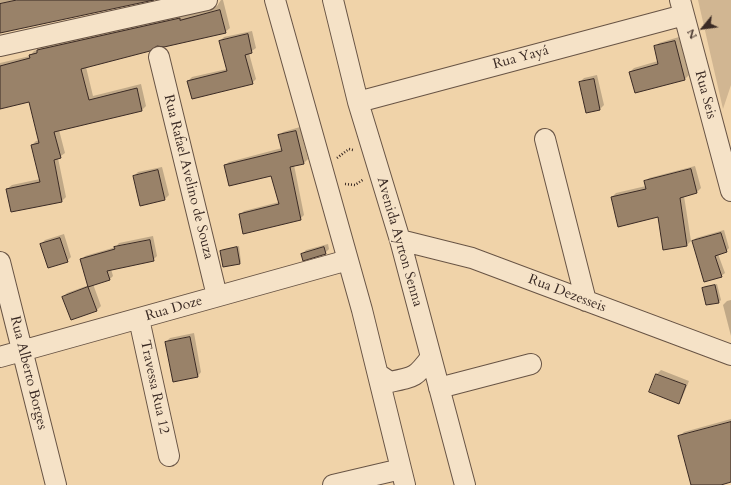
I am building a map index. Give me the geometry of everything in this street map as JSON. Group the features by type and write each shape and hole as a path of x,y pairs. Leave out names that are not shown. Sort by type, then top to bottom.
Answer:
{"street":[{"path":"0,46 207,0"},
{"path":"275,0 362,310 403,477 333,485"},
{"name":"Avenida Ayrton Senna","path":"333,0 358,102 400,240 465,485"},
{"name":"Rua Yayá","path":"358,102 682,8"},
{"name":"Rua Seis","path":"682,8 731,191"},
{"name":"Rua Rafael Avelino de Souza","path":"159,57 217,296"},
{"path":"545,139 586,301"},
{"name":"Rua Dezesseis","path":"400,240 472,258 731,355"},
{"name":"Rua Doze","path":"0,357 348,260"},
{"name":"Rua Alberto Borges","path":"0,262 56,485"},
{"name":"Travessa Rua 12","path":"139,319 168,456"},
{"path":"378,374 390,382 411,378 420,372 431,356"},
{"path":"439,388 531,364"}],"path":[{"path":"349,149 377,163 355,185 324,176 349,149"}],"shaded area":[{"path":"698,0 731,0 731,85 723,109"}],"building":[{"path":"17,0 154,0 0,33 0,4"},
{"path":"220,10 226,33 164,47 157,46 150,51 81,69 89,100 137,88 142,111 54,132 61,158 54,160 62,202 11,212 6,189 40,182 31,145 39,143 29,102 0,109 0,66 30,58 29,55 37,53 37,50 180,18 180,20"},
{"path":"248,34 252,53 245,55 253,84 192,99 187,81 227,71 219,41"},
{"path":"675,41 685,80 635,93 629,72 658,64 654,46"},
{"path":"594,79 600,110 586,113 579,82"},
{"path":"296,131 304,164 290,167 301,220 243,234 239,214 279,204 271,176 229,186 224,165 282,151 278,135"},
{"path":"691,169 697,193 680,198 687,246 663,250 658,217 618,227 611,197 646,189 644,181"},
{"path":"158,170 165,200 140,206 133,176"},
{"path":"721,233 727,252 715,256 722,277 704,282 692,241"},
{"path":"60,238 68,262 48,268 40,244"},
{"path":"150,240 154,261 107,271 110,280 88,287 80,259 115,249 114,247"},
{"path":"237,247 240,264 223,267 220,251"},
{"path":"324,247 326,254 303,261 301,254"},
{"path":"715,285 719,303 706,305 702,288"},
{"path":"88,287 97,311 71,320 62,297"},
{"path":"190,337 198,377 173,382 165,342"},
{"path":"656,374 686,385 679,404 649,392"},
{"path":"731,422 731,482 721,485 691,485 678,436"}]}
